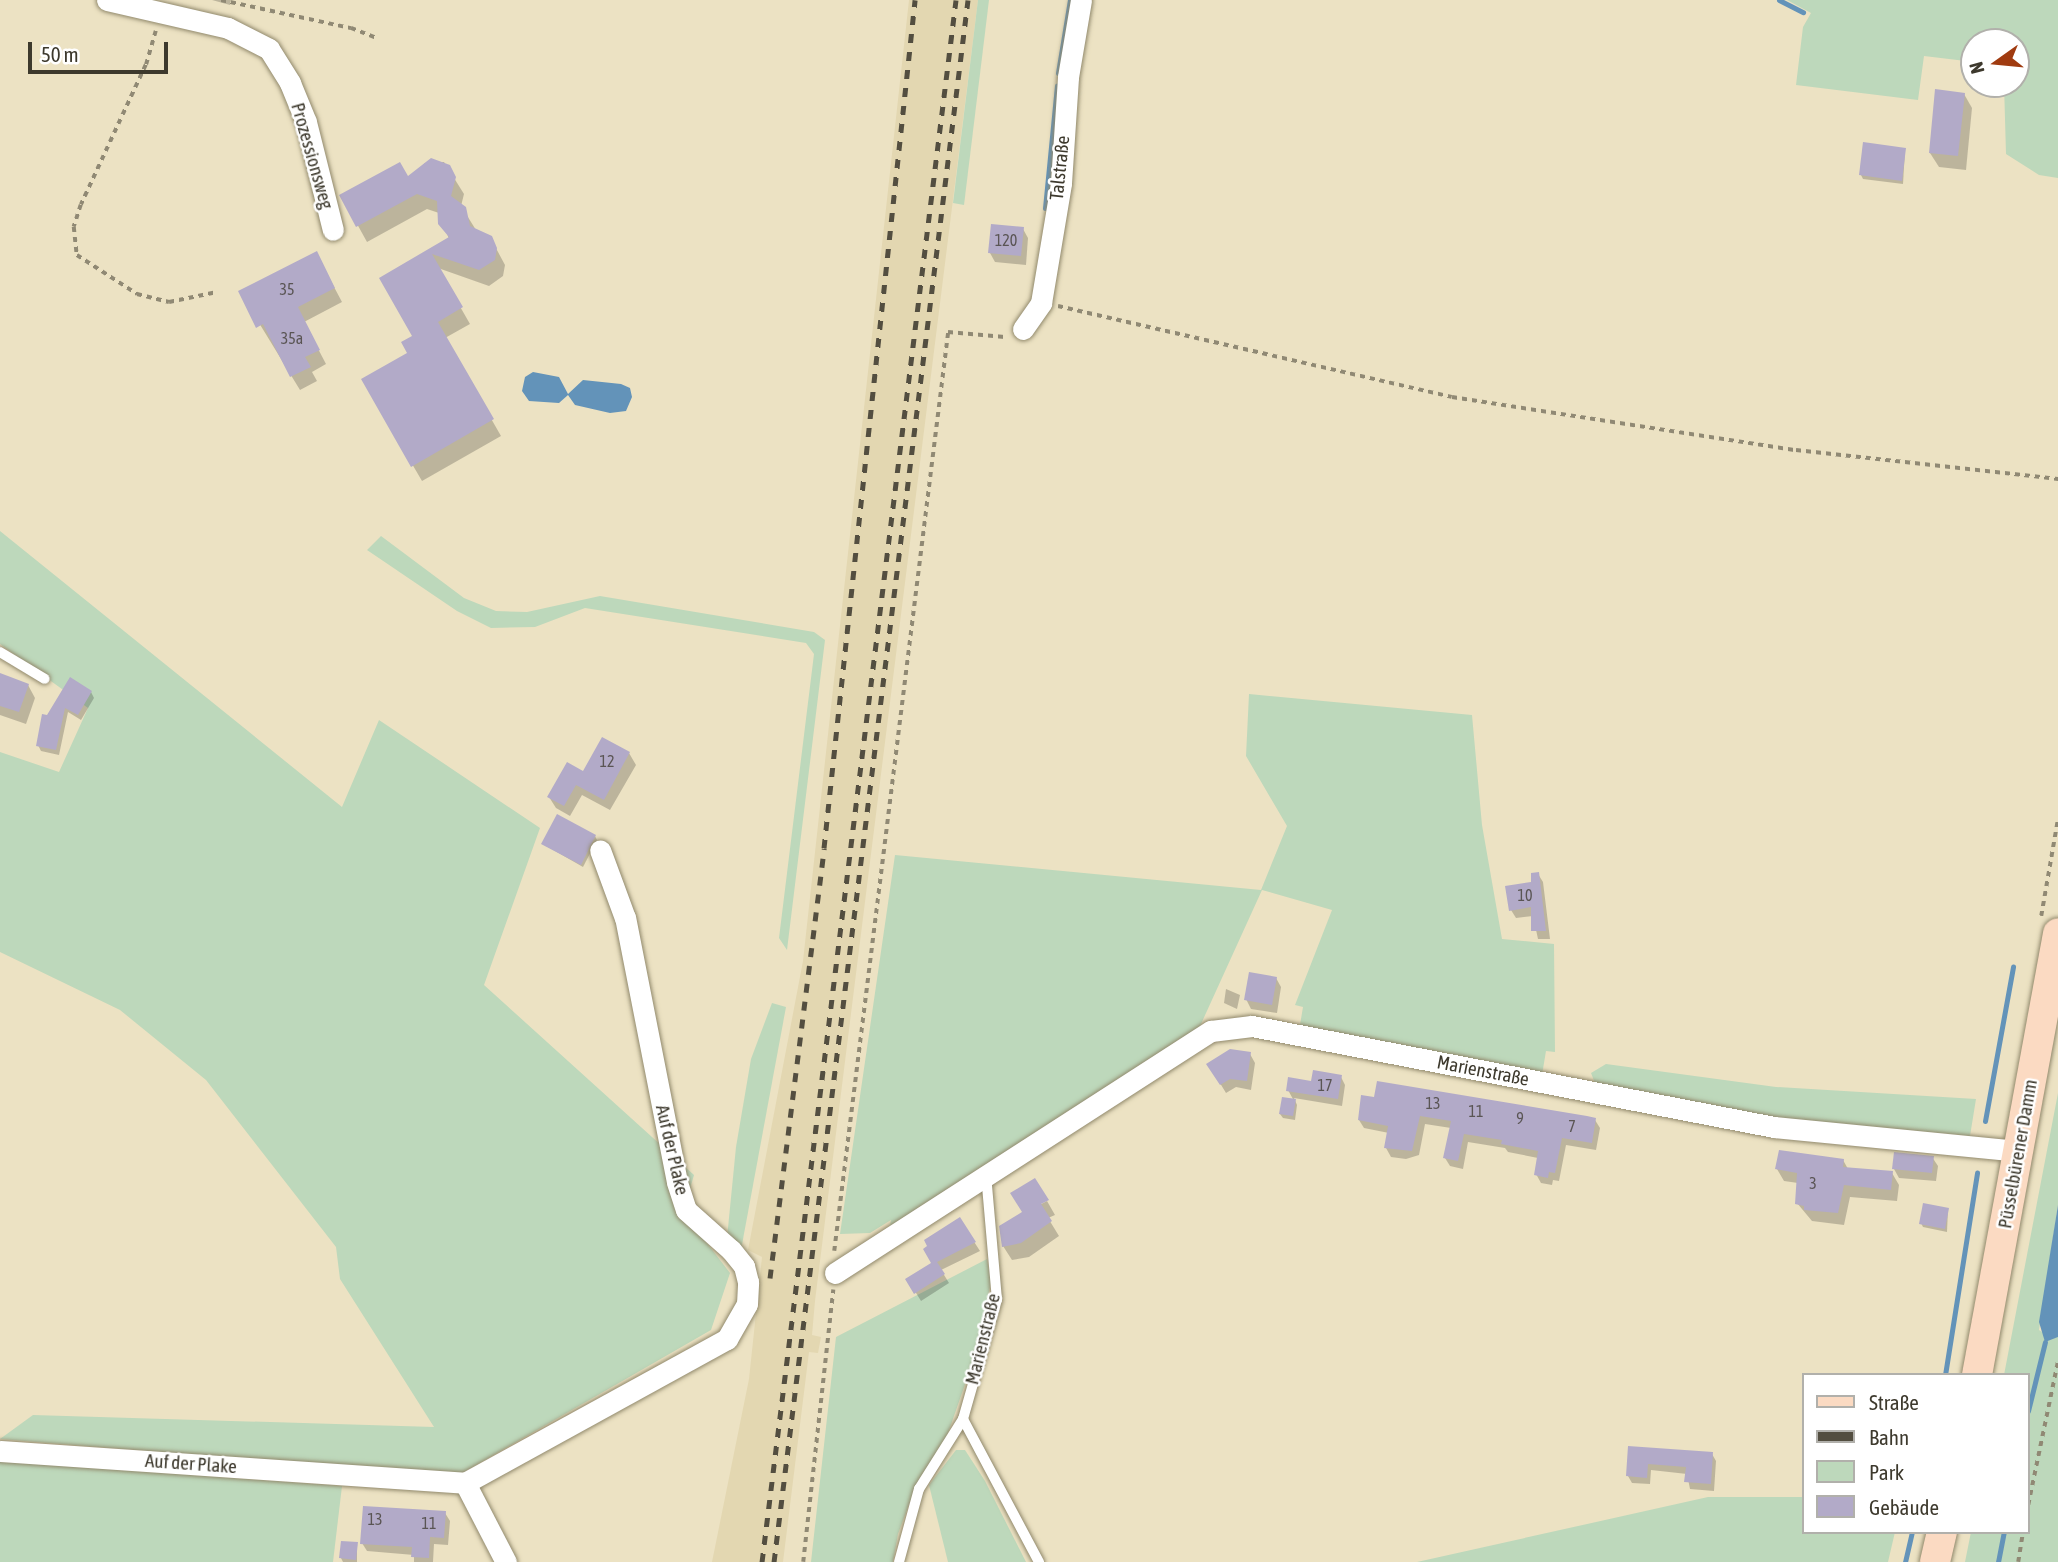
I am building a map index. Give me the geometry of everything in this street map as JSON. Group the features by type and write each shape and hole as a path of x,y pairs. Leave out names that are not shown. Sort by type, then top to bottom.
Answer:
{"main road":[{"name":"Püsselbürener Damm","path":"1977,1373 2058,933"},
{"path":"1935,1562 1942,1534"}],"street":[{"name":"Prozessionsweg","path":"107,0 228,28 270,50 290,83 306,122 333,230"},
{"name":"Talstraße","path":"1023,329 1041,303 1061,183 1068,77 1081,0"},
{"name":"Auf der Plake","path":"0,1451 465,1483 727,1339 747,1304 744,1266 686,1210 677,1182 625,918 600,850"},
{"name":"Marienstraße","path":"835,1273 1211,1031 1252,1026 1774,1127 2020,1151"},
{"path":"465,1483 506,1562"}],"lane":[{"path":"0,652 45,679"},
{"name":"Marienstraße","path":"899,1562 919,1489 963,1419 997,1300 986,1175"},
{"path":"963,1419 1039,1562"}],"path":[{"path":"221,0 351,28 377,38"},
{"path":"161,13 146,65 81,205 74,227 77,255 137,294 169,302 217,292"},
{"path":"1041,303 1452,397 1796,450 2058,479"},
{"path":"803,1562 835,1273 834,1233 948,332 999,337 1023,329"},
{"path":"2030,1495 2058,1360"},
{"path":"2018,1562 2023,1534"}],"shaded area":[{"path":"909,0 978,0 815,1301 812,1335 821,1337 818,1353 809,1352 783,1562 712,1562 749,1379 762,1257 748,1250 803,961"}],"green space":[{"path":"978,0 989,0 964,205 953,203"},
{"path":"1787,0 2058,0 2058,178 2039,175 2006,154 2004,98 2030,98 2030,28 1960,28 1960,60 1924,56 1918,100 1796,85 1803,27 1811,13"},
{"path":"0,531 342,807 379,720 540,828 484,985 694,1175 683,1212 730,1273 711,1330 457,1476 0,1439 33,1415 434,1427 340,1279 336,1247 206,1080 120,1010 0,952 0,752 59,772 88,708 0,644"},
{"path":"381,536 464,598 496,611 527,612 600,596 814,632 825,640 787,950 779,938 814,654 806,643 585,608 535,627 491,628 457,611 367,550"},
{"path":"1249,694 1472,715 1482,825 1502,939 1554,944 1555,1052 1546,1051 1542,1075 1299,1031 1303,1007 1295,1005 1332,910 1262,890 1196,1035 889,1231 891,1220 870,1233 840,1234 895,855 1261,890 1287,826 1246,756"},
{"path":"772,1003 786,1007 741,1250 727,1238 736,1147 751,1059"},
{"path":"1606,1064 1776,1087 1976,1099 1970,1136 1774,1118 1595,1083 1591,1073"},
{"path":"2058,1093 2058,1205 2039,1330 2051,1338 2058,1337 2058,1562 1965,1562 1971,1534 2030,1534 2030,1373 2004,1373"},
{"path":"987,1259 991,1282 976,1353 947,1436 917,1483 898,1534 893,1562 811,1562 836,1337"},
{"path":"956,1450 965,1450 985,1481 1026,1562 948,1562 929,1485"},
{"path":"0,1461 342,1486 333,1562 0,1562"},
{"path":"1708,1497 1802,1497 1802,1534 1895,1534 1888,1562 1417,1562"}],"water":[{"path":"533,372 559,377 568,394 583,380 621,384 630,388 632,397 626,411 610,413 575,405 568,395 559,403 529,401 522,391 525,377"},
{"path":"2058,1205 2058,1337 2045,1342 2039,1322"}],"building":[{"path":"1935,89 1960,92 1960,98 1964,98 1958,156 1929,153"},
{"path":"1863,142 1906,148 1902,181 1859,175"},
{"path":"431,158 450,165 456,177 451,196 466,207 470,226 492,236 497,248 495,260 479,270 432,254 463,307 438,322 494,419 411,467 361,379 407,353 401,342 412,336 379,278 449,237 438,224 437,201 417,194 356,227 339,195 400,162 408,176"},
{"path":"991,224 1024,227 1021,256 988,253"},
{"path":"317,251 335,288 298,307 320,350 305,357 311,367 290,377 263,324 256,328 238,291"},
{"path":"0,673 29,684 19,712 0,706"},
{"path":"70,677 92,691 78,715 65,708 56,750 36,746 42,714 47,715"},
{"path":"602,737 630,752 604,800 576,785 564,806 547,797 567,762 583,771"},
{"path":"557,814 596,835 581,865 541,844"},
{"path":"1539,872 1546,931 1531,931 1531,907 1509,911 1505,886 1531,882 1531,873"},
{"path":"1249,972 1277,977 1272,1005 1244,1000"},
{"path":"1230,1049 1251,1052 1247,1081 1230,1079 1220,1085 1206,1064"},
{"path":"1313,1070 1342,1075 1338,1099 1286,1091 1288,1077 1311,1081"},
{"path":"1377,1081 1596,1118 1592,1143 1562,1138 1555,1173 1549,1172 1548,1178 1534,1175 1538,1151 1501,1144 1502,1140 1464,1134 1458,1161 1443,1158 1451,1121 1420,1116 1412,1151 1384,1148 1388,1126 1358,1120 1361,1095 1374,1097"},
{"path":"1282,1097 1296,1099 1293,1116 1279,1114"},
{"path":"1779,1150 1844,1159 1843,1167 1893,1171 1891,1190 1844,1185 1838,1213 1804,1210 1804,1206 1795,1204 1797,1173 1775,1169"},
{"path":"1894,1152 1934,1156 1932,1173 1892,1169"},
{"path":"1035,1178 1049,1200 1041,1204 1052,1221 1021,1243 1002,1247 999,1226 1022,1212 1010,1193"},
{"path":"1923,1203 1949,1208 1945,1229 1919,1224"},
{"path":"960,1217 976,1242 937,1262 945,1274 914,1294 905,1279 931,1263 923,1249 927,1246 924,1240"},
{"path":"1628,1446 1713,1452 1711,1484 1684,1482 1686,1467 1648,1464 1647,1478 1626,1476"},
{"path":"363,1506 446,1511 444,1538 430,1537 429,1558 411,1557 412,1547 360,1544"},
{"path":"341,1541 358,1542 356,1560 339,1558"}],"waterway":[{"path":"1058,73 1070,0"},
{"path":"1779,0 1803,12"},
{"path":"1045,208 1057,86"},
{"path":"1985,1121 2013,967"},
{"path":"1945,1373 1977,1173"},
{"path":"2030,1403 2045,1342"},
{"path":"1905,1562 1912,1534"},
{"path":"1998,1562 2004,1534"}],"railway":[{"path":"770,1278 824,848 915,0"},
{"path":"762,1562 956,0"},
{"path":"774,1562 968,0"}]}
